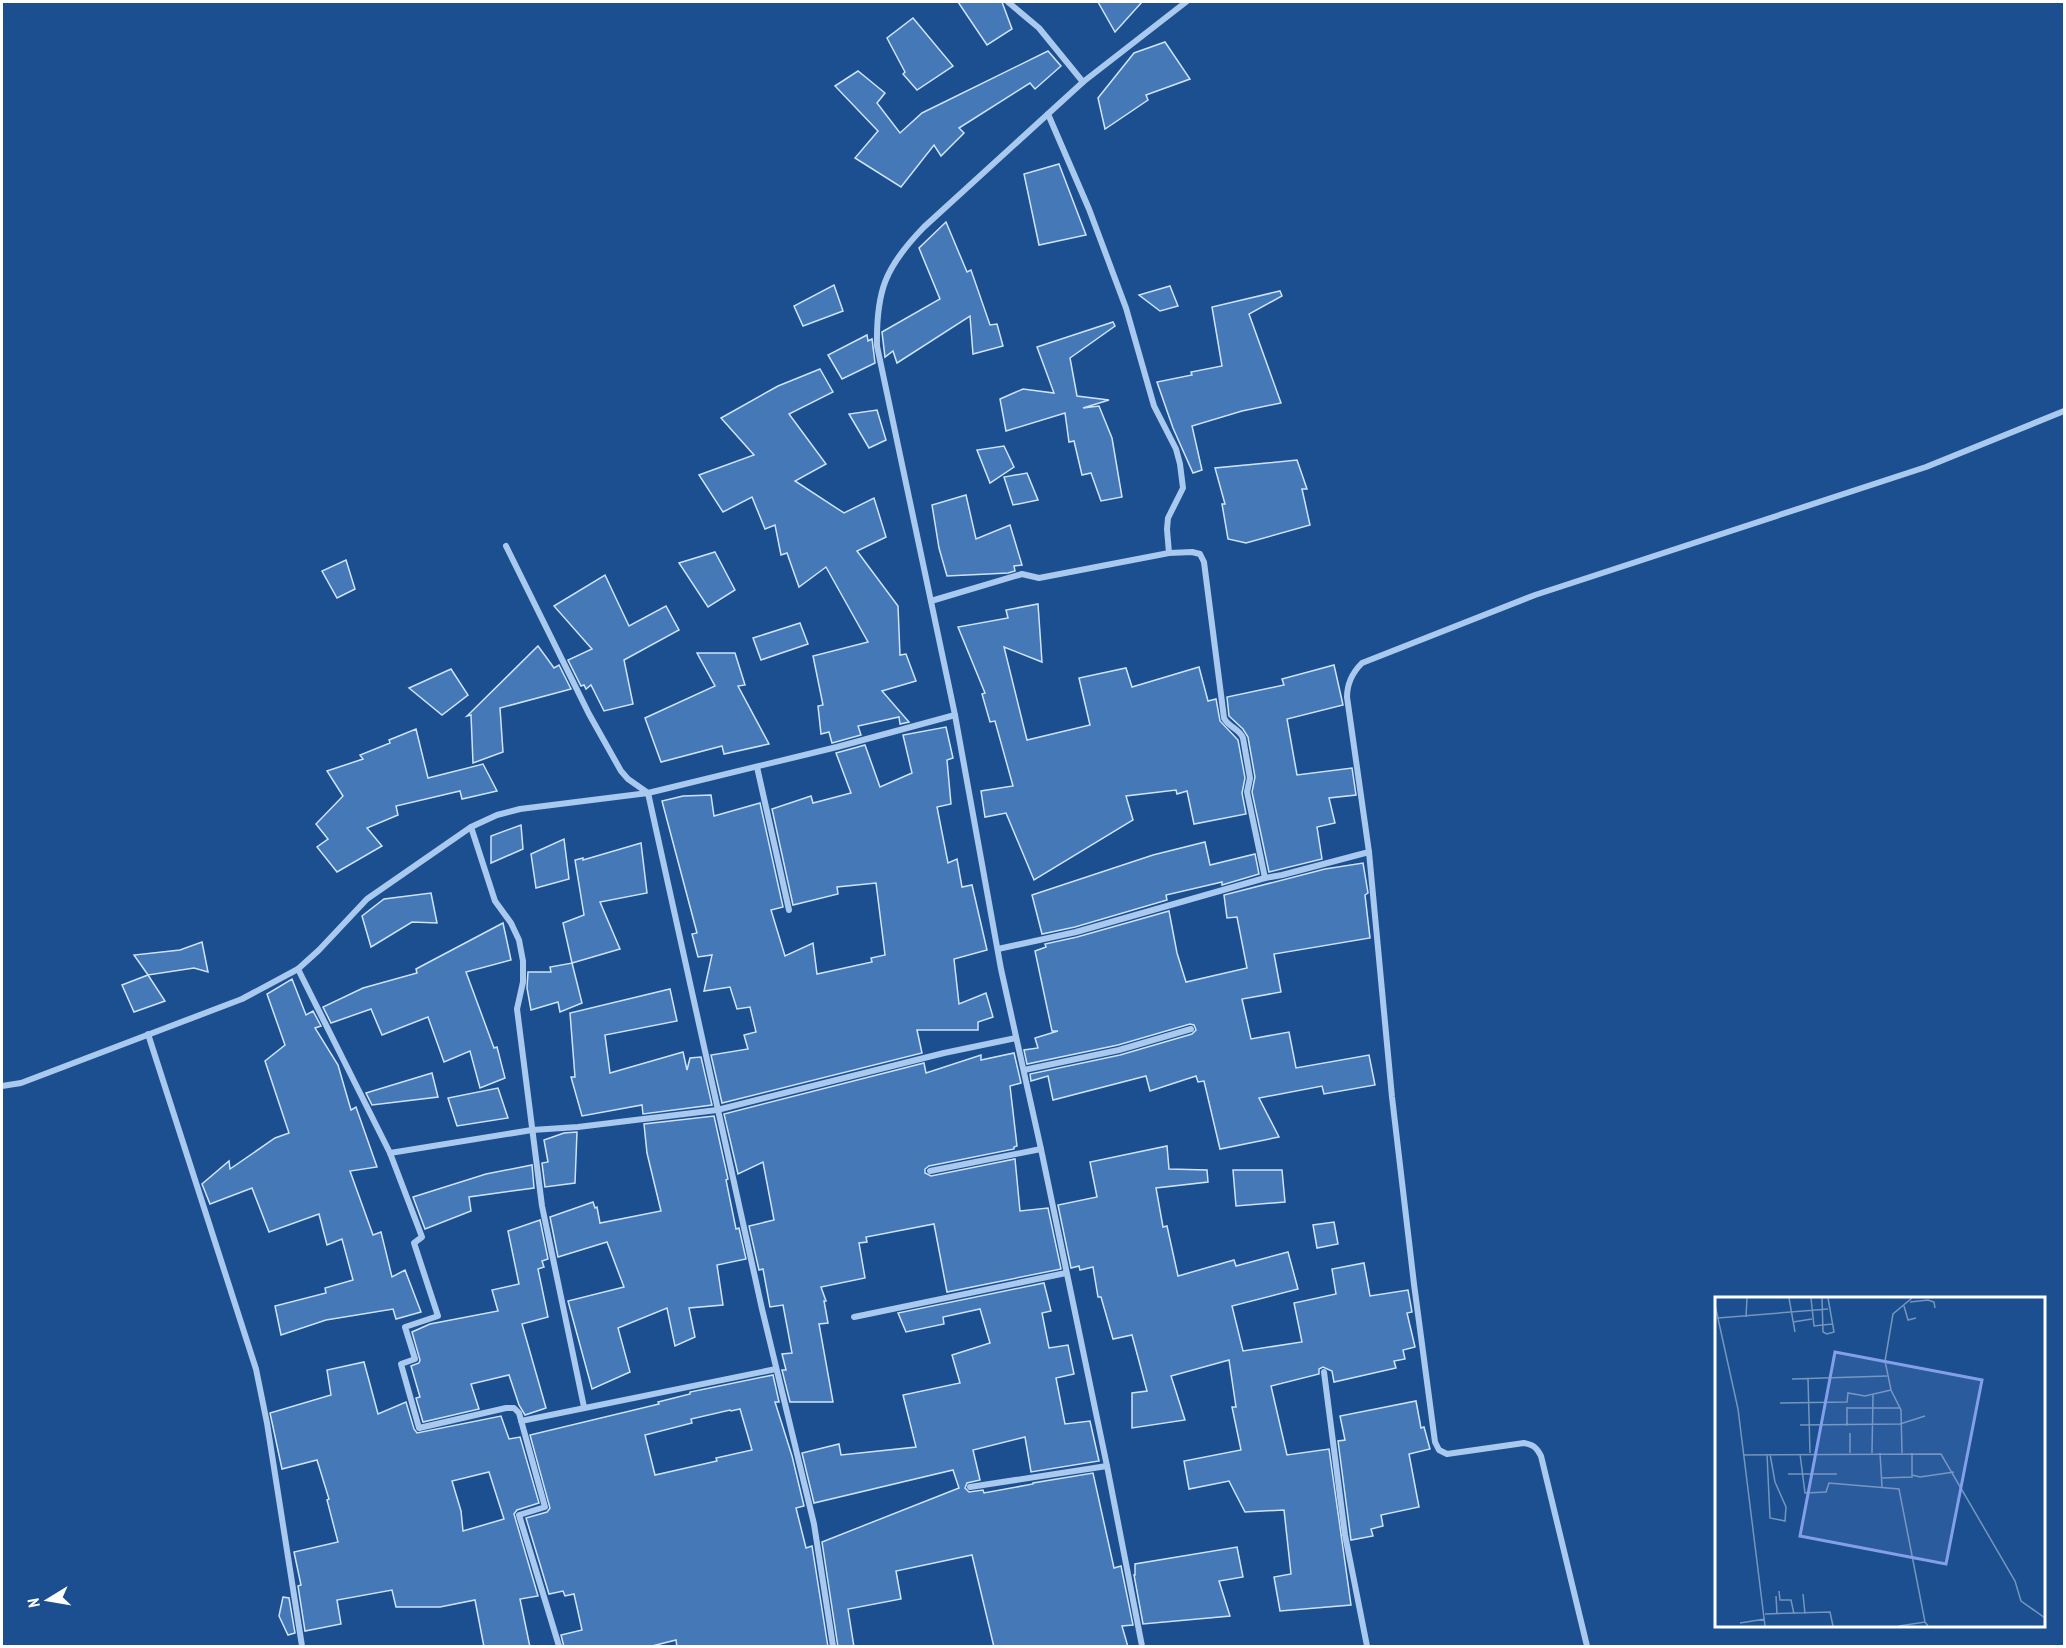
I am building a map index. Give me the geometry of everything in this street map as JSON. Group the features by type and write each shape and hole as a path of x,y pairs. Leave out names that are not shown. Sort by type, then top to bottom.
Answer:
{"street":[{"path":"1008,2 1039,28 1083,82"},
{"path":"1142,1647 1107,1466 998,949 955,715 878,346 877,318 880,293 890,268 907,245 1083,82 1186,2"},
{"path":"1048,114 1089,209 1126,308 1154,406 1176,449 1183,488 1168,518 1169,554"},
{"path":"1587,1647 1541,1456 1537,1448 1532,1444 1524,1443 1447,1454 1439,1450 1435,1442 1392,1097 1369,852 1347,697 1351,677 1362,663 1535,595 1926,467 2064,411"},
{"path":"506,546 589,714 621,771 648,793 717,1110 814,1524 833,1647"},
{"path":"931,601 1022,574 1039,578 1169,554 1192,552 1200,554 1204,562 1224,718 1227,723 1242,733 1250,778 1247,792 1265,878"},
{"path":"2,1086 21,1083 242,999 298,969 319,950 367,898 471,827 497,815 520,809 648,793 955,715"},
{"path":"757,767 789,910"},
{"path":"471,827 495,901 511,923 519,940 524,982 517,1008 542,1206 584,1407"},
{"path":"998,949 1076,932 1265,878 1369,852"},
{"path":"298,969 390,1153 422,1237 414,1243 438,1316 405,1327 415,1359 401,1364 418,1428 506,1408 514,1408 519,1413 545,1507 519,1515 559,1647"},
{"path":"1024,1071 1119,1050 1191,1029"},
{"path":"148,1034 256,1369 267,1423 302,1647"},
{"path":"390,1153 532,1130 578,1127 717,1110 933,1056 1016,1038"},
{"path":"930,1171 1041,1149"},
{"path":"854,1317 1066,1273"},
{"path":"521,1421 777,1369"},
{"path":"1324,1371 1346,1535 1367,1647"},
{"path":"970,1487 1107,1466"}],"building":[{"path":"958,2 1002,2 1012,29 987,45"},
{"path":"1098,2 1142,2 1115,32"},
{"path":"913,18 953,66 917,90 903,74 905,72 887,38"},
{"path":"1165,42 1190,79 1146,95 1148,100 1105,129 1098,98 1134,53"},
{"path":"1048,51 1061,66 1035,89 1030,83 959,128 964,133 941,156 934,145 901,187 855,158 878,131 835,86 858,71 885,93 877,103 900,133 922,113"},
{"path":"1059,164 1086,235 1039,245 1024,174"},
{"path":"946,222 967,272 971,270 990,325 997,324 1003,346 973,354 970,316 897,363 893,351 885,357 882,332 940,299 919,248"},
{"path":"834,285 843,311 803,326 794,306"},
{"path":"1170,286 1178,306 1160,311 1139,295"},
{"path":"1280,291 1282,296 1249,314 1281,403 1242,411 1192,426 1202,470 1193,473 1173,428 1157,382 1222,366 1212,307"},
{"path":"1113,322 1115,326 1070,358 1077,396 1109,400 1083,408 1099,406 1112,438 1122,497 1101,501 1091,473 1082,475 1074,441 1069,442 1065,413 1006,431 1000,399 1023,389 1054,393 1037,347"},
{"path":"867,335 868,341 872,339 875,363 842,379 828,355"},
{"path":"820,369 833,392 789,414 826,464 795,481 844,513 874,498 886,537 857,551 898,606 900,655 906,654 916,681 882,691 909,722 900,724 899,717 858,726 861,735 832,743 829,732 821,734 818,706 823,705 813,656 868,642 826,567 799,587 787,553 781,555 775,525 765,529 752,497 723,512 699,475 754,455 721,418 778,386"},
{"path":"877,410 886,440 869,448 849,414"},
{"path":"1004,446 1014,467 990,483 977,450"},
{"path":"1297,460 1307,489 1302,489 1310,525 1246,543 1228,539 1222,504 1225,504 1215,468"},
{"path":"1027,473 1038,500 1013,505 1004,477"},
{"path":"966,495 976,539 1010,525 1022,565 1014,566 1015,571 947,576 939,548 932,505"},
{"path":"715,552 735,590 708,607 679,563"},
{"path":"346,560 355,589 337,598 322,571"},
{"path":"605,575 629,626 666,606 679,630 624,660 633,704 604,711 591,685 586,689 584,685 581,686 568,660 592,649 554,606"},
{"path":"1038,604 1042,662 1004,647 1027,740 1090,725 1079,678 1126,668 1132,687 1199,667 1208,701 1216,699 1220,721 1238,740 1245,778 1242,793 1246,814 1194,824 1187,791 1177,794 1176,790 1126,796 1133,820 1034,880 1006,813 985,817 981,791 1013,786 995,721 990,722 982,694 985,693 958,627 1008,618 1006,610"},
{"path":"800,623 808,644 761,660 753,638"},
{"path":"538,646 554,668 559,665 571,689 500,708 503,752 473,763 471,715 467,716"},
{"path":"697,653 735,653 745,685 738,686 769,744 724,754 722,746 661,762 645,718 715,686"},
{"path":"1334,665 1343,705 1287,719 1297,775 1352,768 1356,795 1329,798 1335,823 1317,827 1322,859 1269,872 1252,792 1255,777 1248,737 1229,716 1227,697 1284,685 1282,679"},
{"path":"451,669 468,695 442,715 409,688"},
{"path":"946,727 953,758 947,760 951,804 937,807 948,863 957,859 962,887 972,885 987,950 954,959 959,1004 986,993 993,1017 978,1022 978,1030 917,1030 922,1053 722,1103 711,1055 748,1049 744,1035 756,1032 750,1007 737,1009 730,987 704,991 712,955 698,957 692,934 697,933 662,801 683,796 711,795 714,816 760,803 783,907 771,910 785,956 813,943 817,974 872,962 871,958 885,955 876,883 837,887 838,894 793,905 772,809 811,796 813,803 851,793 836,753 865,745 880,787 912,773 903,735"},
{"path":"416,729 428,778 483,764 497,791 462,799 460,791 396,806 398,815 367,828 382,846 337,872 317,847 328,839 316,824 343,796 327,771 363,759 360,755"},
{"path":"521,825 523,849 491,863 491,836"},
{"path":"564,839 569,879 536,888 531,854"},
{"path":"1205,842 1210,865 1255,854 1259,874 1222,885 1222,882 1166,895 1167,900 1075,927 1042,934 1032,895 1153,855"},
{"path":"641,843 647,893 600,902 620,949 572,963 563,923 584,915 575,860 583,858 583,860"},
{"path":"1363,863 1368,893 1365,895 1370,938 1274,954 1281,992 1242,999 1251,1039 1289,1032 1296,1068 1369,1055 1375,1085 1324,1094 1322,1086 1259,1098 1279,1137 1220,1149 1204,1081 1198,1082 1196,1076 1150,1091 1146,1076 1053,1100 1048,1076 1031,1081 1030,1074 1120,1055 1192,1034 1196,1030 1194,1025 1190,1024 1118,1045 1027,1064 1024,1050 1038,1048 1035,1038 1058,1031 1052,1031 1035,951 1046,947 1045,944 1169,911 1177,953 1186,982 1247,968 1237,917 1227,918 1224,895 1325,869"},
{"path":"431,893 437,923 412,922 371,947 362,916 384,899"},
{"path":"503,923 511,960 466,972 494,1048 497,1047 505,1078 480,1088 470,1051 444,1062 428,1017 382,1035 371,1009 331,1023 323,1007 363,988 417,973 416,969"},
{"path":"202,942 208,972 194,968 148,975 134,955 180,950"},
{"path":"572,963 582,1003 560,1012 558,1002 531,1010 527,988 528,972 551,972 550,967"},
{"path":"148,975 165,1001 134,1012 122,985"},
{"path":"292,979 306,1015 313,1011 321,1026 315,1028 338,1065 351,1110 356,1107 377,1167 350,1171 373,1235 381,1232 392,1277 405,1270 421,1312 396,1319 393,1309 326,1320 281,1335 275,1306 326,1293 325,1288 353,1280 342,1239 327,1245 319,1214 269,1232 252,1188 210,1204 202,1184 229,1161 230,1169 275,1138 289,1133 265,1061 285,1045 267,994"},
{"path":"670,989 677,1021 605,1035 610,1073 683,1052 687,1070 690,1058 701,1057 712,1105 643,1114 642,1105 582,1116 571,1077 575,1077 570,1013"},
{"path":"1014,1053 1021,1083 1010,1086 1017,1146 1014,1149 929,1166 925,1169 925,1173 931,1176 1015,1159 1020,1211 1048,1208 1061,1269 947,1292 934,1224 866,1237 867,1242 859,1243 865,1278 821,1287 826,1301 824,1301 828,1323 819,1324 833,1402 790,1402 782,1370 786,1370 782,1354 792,1353 783,1305 770,1307 763,1269 759,1270 749,1226 774,1220 763,1162 738,1174 724,1114 924,1063 926,1073 981,1055 981,1060"},
{"path":"432,1073 438,1097 372,1105 366,1093"},
{"path":"498,1088 508,1118 457,1126 448,1098"},
{"path":"714,1116 736,1229 739,1228 746,1259 717,1265 723,1305 689,1308 695,1337 675,1346 667,1308 618,1328 630,1372 592,1389 568,1301 624,1287 607,1242 558,1257 550,1217 593,1202 595,1208 597,1207 600,1223 661,1211 647,1153 644,1124"},
{"path":"577,1132 575,1183 545,1187 542,1163 548,1162 544,1140 564,1133"},
{"path":"1167,1146 1169,1169 1207,1170 1208,1182 1156,1188 1163,1227 1167,1226 1178,1276 1234,1260 1236,1266 1288,1252 1298,1289 1232,1306 1243,1351 1302,1342 1294,1303 1336,1294 1332,1269 1364,1263 1370,1296 1408,1290 1412,1312 1407,1313 1415,1347 1403,1350 1405,1359 1394,1361 1396,1368 1334,1382 1332,1371 1323,1367 1319,1369 1319,1374 1271,1386 1287,1455 1329,1449 1351,1605 1280,1611 1274,1577 1291,1574 1284,1510 1245,1512 1229,1481 1189,1489 1184,1461 1241,1450 1232,1407 1236,1407 1229,1360 1171,1376 1185,1420 1132,1428 1132,1393 1147,1391 1132,1335 1113,1339 1101,1297 1098,1297 1093,1267 1080,1270 1079,1266 1071,1268 1058,1205 1097,1197 1090,1162"},
{"path":"532,1165 534,1188 469,1197 471,1211 425,1229 413,1197 486,1174"},
{"path":"1233,1170 1282,1170 1285,1202 1236,1206"},
{"path":"540,1220 548,1259 542,1261 544,1267 538,1269 548,1317 522,1324 546,1408 525,1415 519,1405 509,1375 471,1384 479,1409 423,1422 416,1398 420,1397 411,1366 419,1363 420,1360 412,1332 430,1324 498,1311 492,1290 519,1284 508,1231"},
{"path":"1334,1222 1338,1244 1317,1248 1313,1225"},
{"path":"1044,1283 1051,1311 1042,1313 1049,1348 1068,1345 1074,1374 1056,1378 1065,1424 1090,1421 1099,1461 1031,1472 1025,1437 973,1450 980,1480 967,1483 965,1488 969,1492 983,1490 984,1493 1093,1473 1114,1568 1121,1566 1133,1625 1122,1626 1128,1647 994,1647 972,1555 896,1571 901,1599 848,1609 854,1647 838,1647 822,1542 959,1488 953,1470 814,1503 802,1453 839,1444 841,1455 916,1447 903,1395 960,1383 952,1355 990,1343 980,1309 943,1317 944,1324 906,1332 898,1313"},
{"path":"364,1362 378,1414 406,1402 417,1433 501,1416 509,1439 520,1437 539,1503 517,1510 514,1514 538,1596 520,1599 530,1647 484,1647 475,1600 440,1607 396,1607 392,1590 337,1600 341,1624 305,1631 298,1586 301,1585 294,1552 338,1542 327,1500 329,1499 317,1460 282,1469 270,1413 331,1395 327,1370","holes":["489,1472 504,1519 463,1531 461,1511 452,1481"]},
{"path":"773,1375 779,1402 775,1402 792,1456 804,1506 796,1508 806,1548 812,1546 828,1647 677,1647 676,1640 648,1647 564,1647 561,1635 582,1630 574,1594 565,1596 563,1591 549,1594 526,1518 547,1512 550,1508 530,1435 659,1404 658,1402 690,1394 690,1392","holes":["740,1409 752,1450 716,1458 717,1461 655,1475 645,1435 692,1423 691,1419"]},
{"path":"1416,1401 1421,1428 1424,1427 1430,1449 1409,1454 1419,1507 1381,1515 1383,1526 1371,1529 1373,1536 1351,1540 1338,1441 1345,1440 1340,1416"},
{"path":"1237,1547 1243,1577 1219,1581 1230,1616 1143,1624 1134,1575 1135,1564"},
{"path":"283,1597 289,1598 295,1633 288,1635 279,1616"}]}
